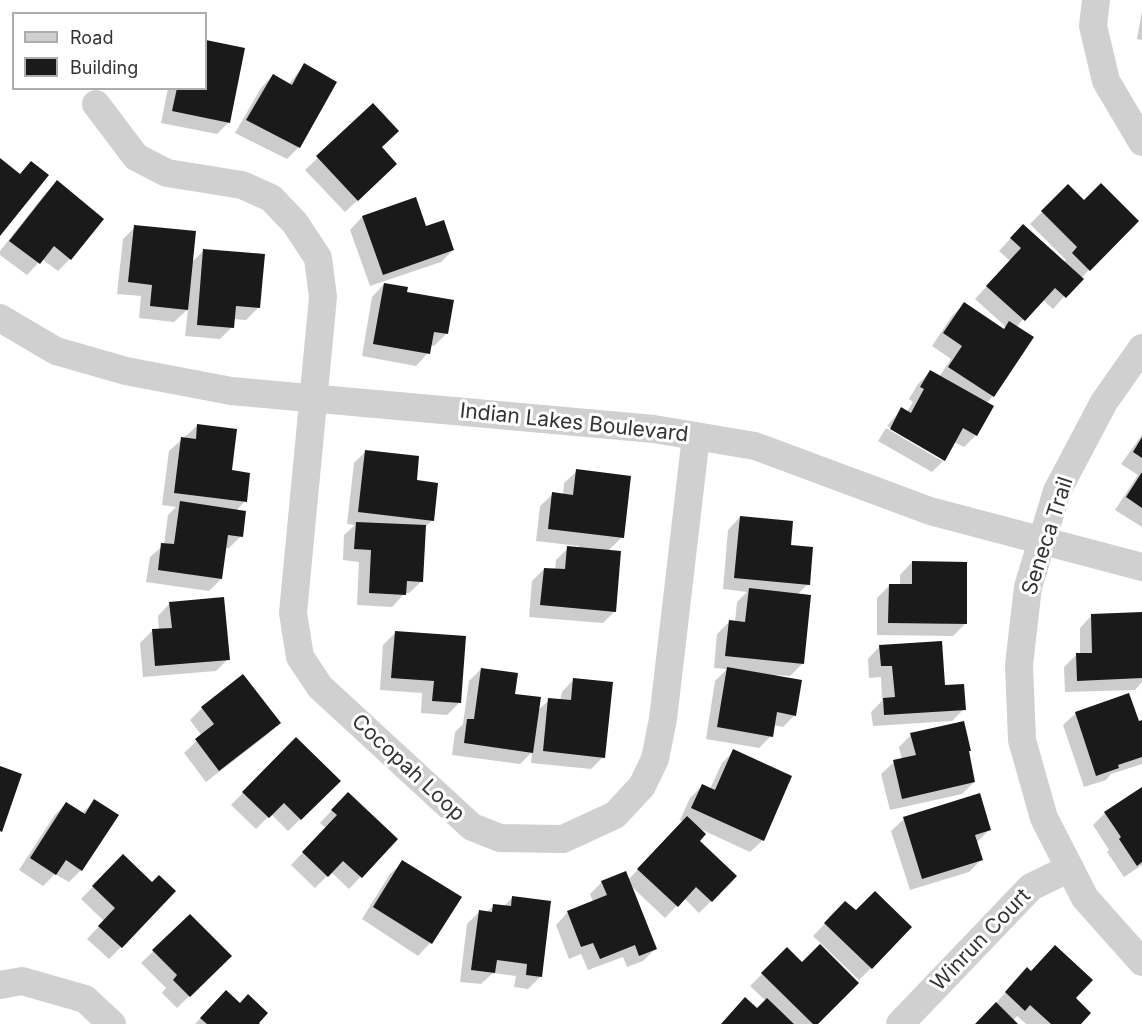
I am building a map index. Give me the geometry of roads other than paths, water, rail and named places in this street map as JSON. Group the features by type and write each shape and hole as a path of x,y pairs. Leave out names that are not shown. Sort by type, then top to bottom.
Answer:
{"street":[{"path":"1096,0 1093,26 1106,81 1142,142"},
{"name":"Cocopah Loop","path":"96,104 136,157 167,173 242,185 271,198 295,223 318,258 323,297 293,613 300,657 320,687 472,827 500,838 563,839 615,815 642,786 655,759 663,719 696,436"},
{"name":"Indian Lakes Boulevard","path":"0,318 56,351 126,371 231,391 642,428 755,446 930,511 1142,567"},
{"name":"Seneca Trail","path":"1142,348 1104,402 1058,490 1028,587 1019,664 1022,740 1044,818 1085,898 1142,962"},
{"name":"Winrun Court","path":"900,1024 1031,886 1070,868"},
{"path":"0,985 22,981 85,999 112,1024"}]}
